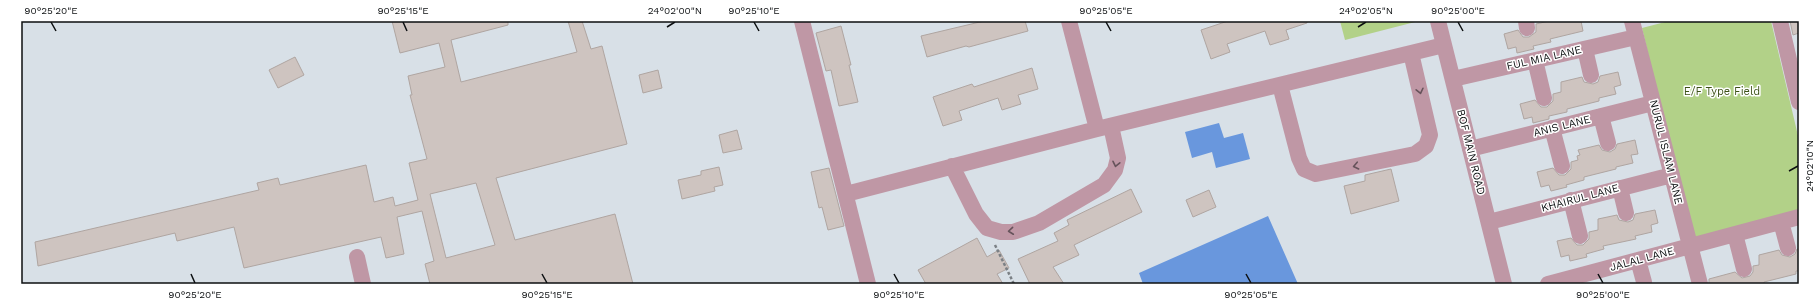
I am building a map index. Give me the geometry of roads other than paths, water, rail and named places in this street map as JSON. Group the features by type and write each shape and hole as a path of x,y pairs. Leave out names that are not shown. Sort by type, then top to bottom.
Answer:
{"street":[{"path":"802,21 868,284"},
{"path":"952,166 976,214 987,228 1001,232 1014,232 1039,223 1104,185 1116,170 1118,158 1104,127 1069,21"},
{"name":"BOF MAIN ROAD","path":"1438,21 1504,284"},
{"name":"NURUL ISLAM LANE","path":"1632,21 1700,284"},
{"path":"1780,21 1794,59 1799,102"},
{"name":"FUL MIA LANE","path":"1453,80 1636,37"},
{"path":"846,194 1104,127 1444,45"},
{"path":"1585,49 1591,75"},
{"path":"1280,85 1299,158 1304,170 1316,174 1415,154 1426,146 1430,136 1411,53"},
{"path":"1535,60 1544,98"},
{"name":"ANIS LANE","path":"1470,149 1653,103"},
{"path":"1601,116 1608,143"},
{"path":"1552,128 1562,166"},
{"name":"KHAIRUL LANE","path":"1489,222 1672,174"},
{"path":"1620,188 1626,213"},
{"path":"1571,200 1580,236"},
{"name":"JALAL LANE","path":"1548,284 1591,278 1638,260 1799,217"},
{"path":"1782,222 1788,248"},
{"path":"1735,234 1744,269"},
{"path":"357,257 363,284"},
{"path":"1638,260 1644,282"}],"water":[{"path":"1219,123 1224,138 1243,133 1250,159 1216,168 1212,152 1192,158 1185,132"},
{"path":"1268,216 1298,284 1143,284 1139,273"}],"park label":[{"name":"E/F Type Field","path":"1722,91"}]}
